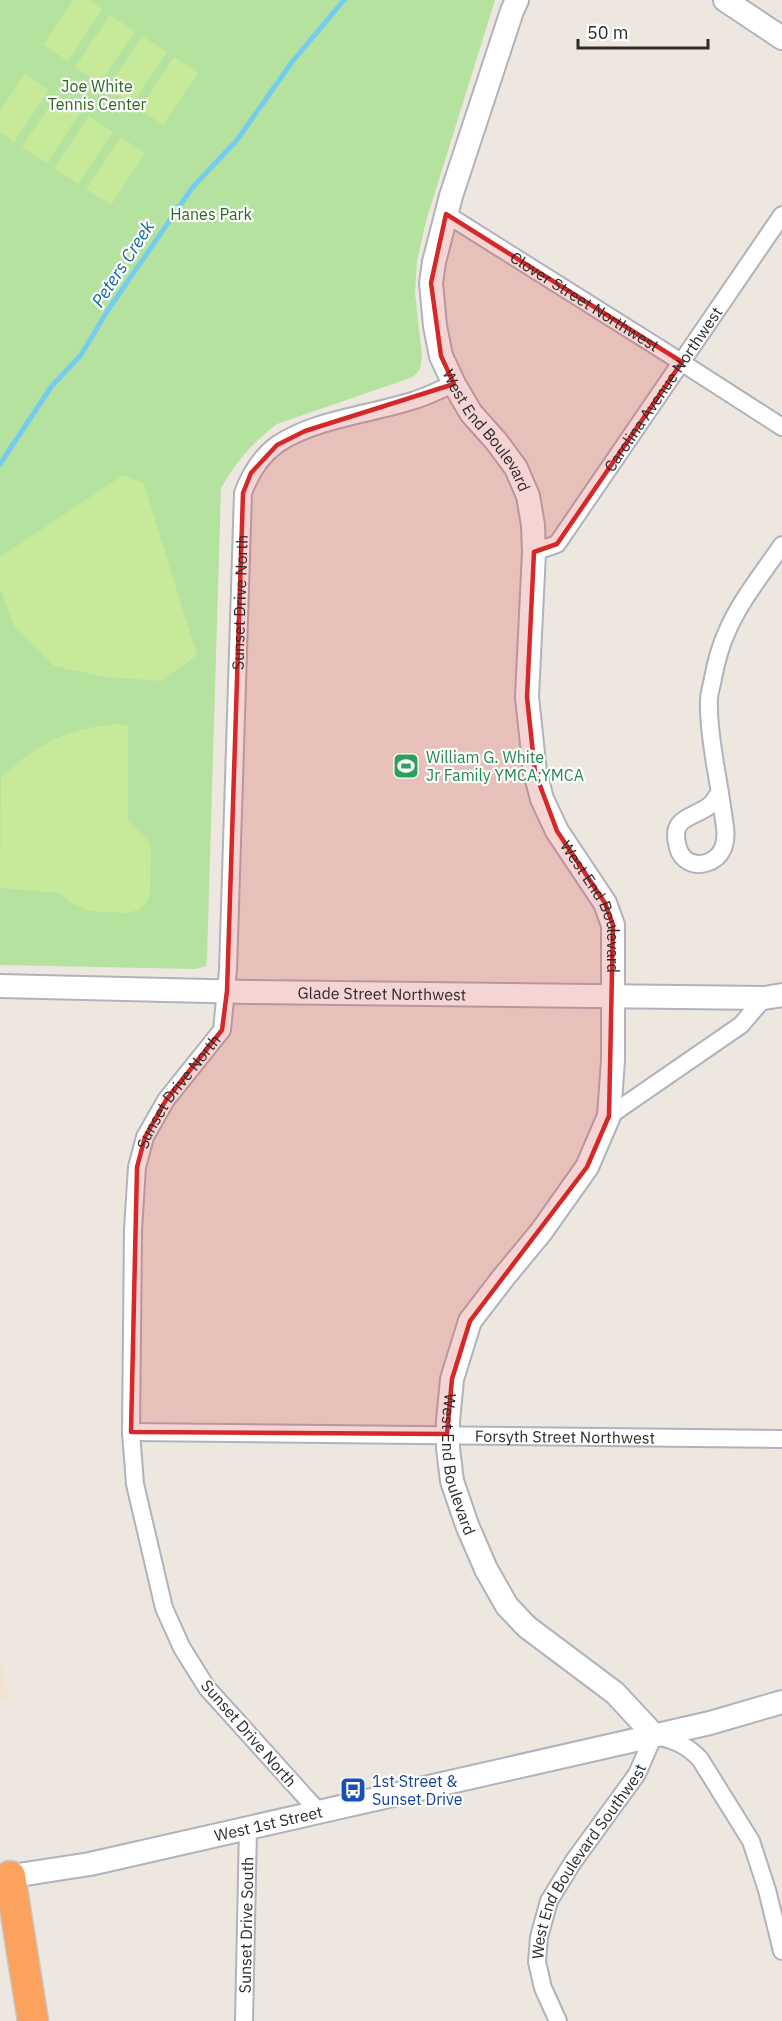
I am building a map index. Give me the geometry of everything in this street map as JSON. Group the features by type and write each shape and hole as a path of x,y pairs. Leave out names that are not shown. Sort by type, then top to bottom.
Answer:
{"highway":[{"path":"5,1877 33,2021"}],"street":[{"name":"West End Boulevard","path":"517,0 446,214 431,283 435,326 441,356 471,413 516,468 528,496 533,525 534,552 527,697 535,772 542,799 557,831 605,903 613,925 613,1060 609,1116 587,1167 542,1232 503,1278 471,1321 453,1379 447,1434 452,1481 467,1526 486,1569 507,1606 528,1627 615,1693 654,1735"},
{"path":"725,0 782,38"},
{"name":"Clover Street Northwest","path":"446,214 782,427"},
{"name":"Carolina Avenue Northwest","path":"534,552 557,544 782,215"},
{"name":"Sunset Drive North","path":"319,1812 207,1688 182,1648 164,1608 135,1484 131,1432 133,1230 137,1167 145,1137 166,1100 222,1030 227,991 243,493 251,473 277,445 305,431 415,400 454,384"},
{"path":"720,792 709,721 709,699 715,668 725,634 782,545"},
{"name":"Glade Street Northwest","path":"0,986 612,997 773,996"},
{"name":"Glade Street Northwest","path":"609,1116 741,1025 773,996"},
{"name":"Forsyth Street Northwest","path":"131,1432 782,1439"},
{"name":"West 1st Street","path":"5,1877 90,1864 710,1723 782,1702"},
{"path":"654,1735 678,1741 690,1748 700,1759 751,1841 767,1890 782,1951"},
{"name":"West End Boulevard Southwest","path":"558,2021 543,1988 537,1962 539,1937 549,1901 573,1862 637,1774 654,1735"},
{"name":"Sunset Drive South","path":"244,2021 248,1828"}],"highlighted area":[{"path":"446,214 682,362 557,544 534,552 527,697 535,772 557,831 605,903 613,925 609,1116 587,1167 470,1321 452,1379 447,1434 131,1432 137,1167 145,1137 166,1100 222,1030 227,991 243,493 251,473 277,445 305,431 454,384 441,356 431,283"}],"shaded area":[{"path":"0,1661 10,1699 0,1701"}],"green space":[{"name":"Hanes Park","path":"0,0 495,0 426,221 417,261 415,293 422,356 420,369 413,377 277,424 246,453 221,488 207,958 206,966 196,969 0,965"},
{"path":"73,0 88,0 102,9 68,61 43,45"},
{"path":"110,15 135,31 100,83 75,67"},
{"path":"142,36 167,52 132,104 108,88"},
{"path":"174,57 198,73 163,125 139,109"},
{"path":"25,73 49,90 14,142 0,132 0,111"},
{"path":"57,95 81,111 47,163 22,147"},
{"path":"89,116 113,132 78,184 54,168"},
{"path":"121,137 145,153 111,205 86,189"},
{"path":"123,475 144,484 197,655 162,681 106,677 54,666 14,627 0,588 0,557"},
{"path":"116,724 128,725 128,821 148,840 151,849 150,895 146,903 138,910 127,913 89,911 69,902 60,893 0,888 1,777 40,747 67,734"}],"waterway":[{"name":"Peters Creek","path":"0,464 51,387 81,355 108,310 192,188 237,140 292,62 344,0"}],"place":[{"name":"William G. White Jr Family YMCA;YMCA","path":"406,766"},
{"name":"1st Street & Sunset Drive","path":"353,1790"}],"park label":[{"name":"Joe White Tennis Center","path":"97,95"}]}
